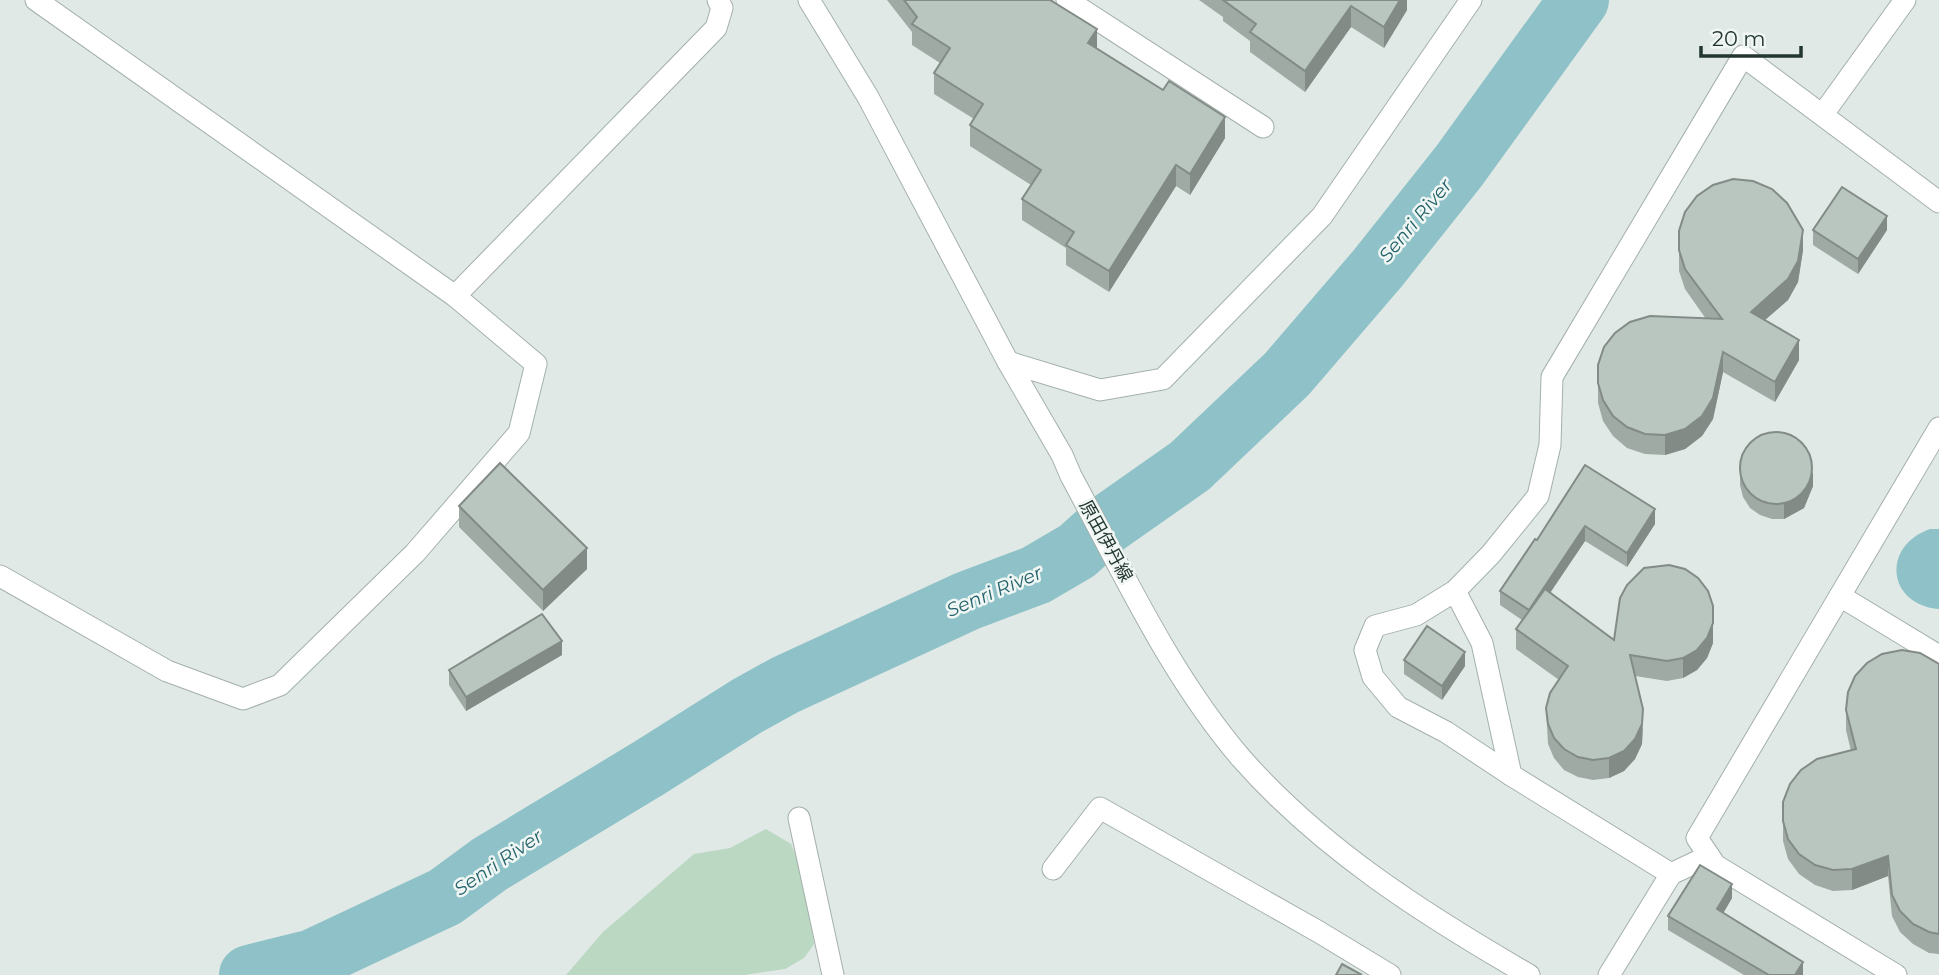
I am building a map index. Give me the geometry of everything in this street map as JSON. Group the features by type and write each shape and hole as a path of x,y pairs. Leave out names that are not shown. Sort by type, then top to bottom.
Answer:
{"street":[{"path":"0,576 167,671 243,699 279,685 415,553 519,433 536,364 455,296 36,0"},
{"path":"455,296 716,28 722,8 719,0"},
{"name":"原田伊丹線","path":"809,0 868,97 1134,593 1186,682 1241,757 1308,827 1452,930 1529,975"},
{"path":"1067,0 1263,127"},
{"path":"1008,362 1100,390 1163,379 1322,216 1471,0"},
{"path":"1822,114 1905,0"},
{"path":"1671,874 1446,732 1398,707 1373,677 1365,650 1375,626 1416,615 1455,591 1491,554 1538,496 1550,445 1552,377 1743,55 1939,202"},
{"path":"1896,975 1715,865 1697,838 1939,428"},
{"path":"1455,591 1482,643 1511,775"},
{"path":"1840,596 1939,656"},
{"path":"1053,869 1100,808 1390,975"},
{"path":"799,818 828,974"},
{"path":"1609,975 1671,874 1709,856"}],"green space":[{"path":"766,829 791,844 803,873 814,944 804,958 785,969 744,975 566,975 603,932 694,854 730,848"}],"water":[{"path":"1930,529 1939,529 1939,609 1922,605 1909,597 1900,586 1897,574 1903,548 1914,537"}],"building":[{"path":"904,0 1050,0 1097,29 1088,43 1163,90 1169,81 1225,117 1190,174 1176,165 1109,271 1066,245 1074,232 1022,199 1041,170 970,125 983,104 934,73 950,48 912,24 917,17"},
{"path":"1223,0 1400,0 1384,27 1351,6 1305,71 1250,32 1256,24"},
{"path":"1733,179 1753,181 1772,189 1787,203 1803,230 1798,261 1788,279 1751,312 1799,340 1775,382 1723,352 1713,398 1702,416 1685,429 1665,435 1645,434 1627,427 1613,416 1603,400 1598,383 1598,365 1604,347 1615,333 1630,322 1650,316 1722,319 1685,269 1679,250 1679,231 1685,212 1697,196 1713,185"},
{"path":"1842,187 1887,216 1858,259 1813,230"},
{"path":"1776,432 1796,438 1806,448 1812,468 1806,488 1796,498 1776,504 1756,498 1746,488 1740,468 1746,448 1756,438"},
{"path":"500,463 587,548 543,590 459,506"},
{"path":"1585,465 1655,509 1627,553 1585,526 1529,610 1500,591 1535,539 1537,540"},
{"path":"1669,565 1685,569 1698,578 1708,591 1713,606 1713,623 1707,638 1697,650 1683,658 1667,661 1630,655 1643,709 1642,724 1635,739 1624,751 1609,758 1593,760 1578,757 1564,749 1554,738 1548,724 1546,708 1550,693 1568,666 1516,629 1545,589 1614,640 1620,598 1627,585 1644,568"},
{"path":"542,614 562,641 466,697 449,670"},
{"path":"1427,626 1465,652 1442,686 1404,660"},
{"path":"1902,650 1920,653 1939,664 1939,934 1913,924 1900,911 1892,895 1888,856 1852,869 1833,870 1815,865 1799,854 1788,839 1783,821 1783,802 1790,784 1801,770 1817,759 1856,749 1846,710 1848,692 1855,676 1867,663 1882,654"},
{"path":"1700,865 1732,884 1717,909 1803,962 1795,975 1769,975 1668,916"},
{"path":"1342,964 1362,975 1336,975"}],"waterway":[{"name":"Senri River","path":"249,975 313,959 445,897 490,864 785,685 967,601 1036,575 1077,551 1106,525 1190,466 1287,374 1378,268 1459,166 1579,0"}]}
